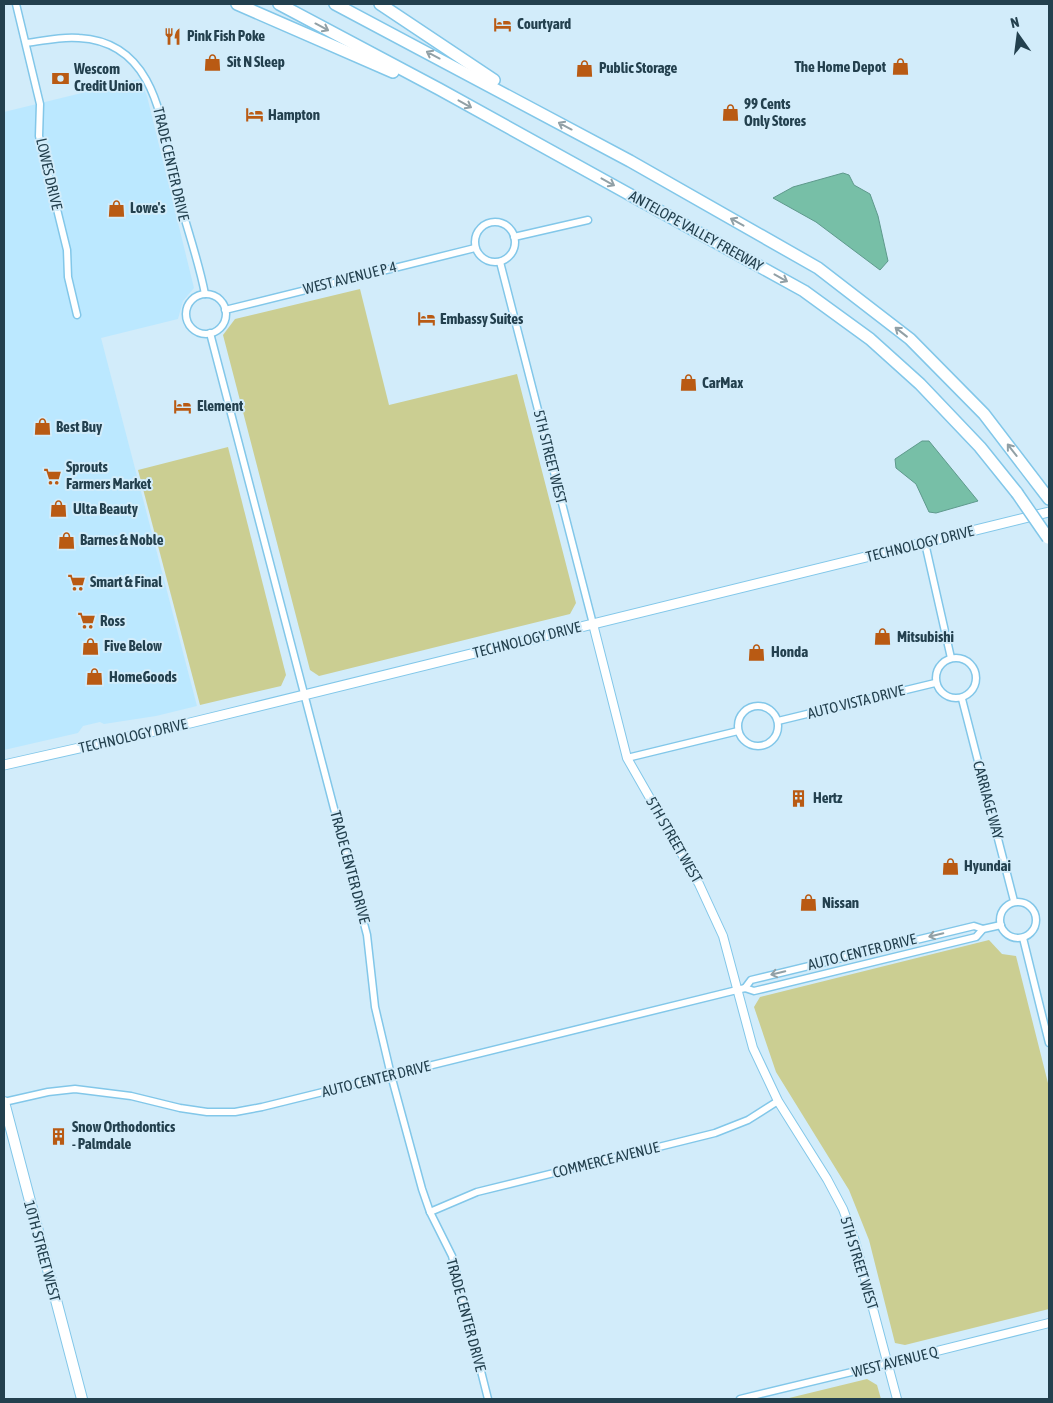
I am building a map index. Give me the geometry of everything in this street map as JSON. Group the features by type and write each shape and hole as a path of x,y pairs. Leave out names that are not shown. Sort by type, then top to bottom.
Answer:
{"highway":[{"path":"237,4 382,67 439,89"},
{"name":"ANTELOPE VALLEY FREEWAY","path":"279,4 439,89 804,291 870,339 920,384 980,447 1049,539"},
{"name":"ANTELOPE VALLEY FREEWAY","path":"336,4 630,161 818,268 910,339 984,414 1049,499"},
{"path":"380,4 503,86 522,103"}],"main road":[{"name":"TECHNOLOGY DRIVE","path":"4,765 190,723 1049,512"},
{"name":"10TH STREET WEST","path":"4,1102 82,1399"}],"street":[{"name":"LOWES DRIVE","path":"16,4 40,104 39,136 67,250 68,277 78,315"},
{"name":"TRADE CENTER DRIVE","path":"26,43 68,38 98,41 126,55 144,75 155,97 181,208 205,294"},
{"path":"514,237 588,220"},
{"path":"492,223 500,223 506,226 514,237 514,250 510,256 500,262 486,260 480,256 475,248 476,235 480,229 492,223"},
{"name":"WEST AVENUE P 4","path":"225,310 475,248"},
{"name":"5TH STREET WEST","path":"500,262 627,758 700,884 723,936 741,989 753,1048 778,1101 827,1179 843,1209 856,1241 897,1399"},
{"path":"205,294 218,298 225,310 225,319 222,326 210,333 197,332 192,328 186,316 188,304 193,299 205,294"},
{"name":"TRADE CENTER DRIVE","path":"210,333 367,935 375,1007 391,1075 430,1212 452,1256 488,1399"},
{"path":"925,543 951,658"},
{"path":"951,658 962,658 970,663 976,673 974,689 962,699 944,695 935,683 936,674 941,664 951,658"},
{"name":"AUTO VISTA DRIVE","path":"778,721 935,683"},
{"name":"CARRIAGE WAY","path":"962,699 1014,901"},
{"path":"761,705 769,708 778,721 776,736 772,742 763,746 753,746 742,739 738,731 740,715 753,706 761,705"},
{"path":"627,758 738,731"},
{"path":"1014,901 1028,904 1036,912 1035,929 1023,938 1014,938 1007,935 1001,925 1000,918 1003,909 1014,901"},
{"name":"AUTO CENTER DRIVE","path":"4,1102 48,1092 75,1090 131,1096 180,1108 207,1112 235,1112 262,1107 741,989 754,991 968,939 976,937 983,930 1001,925"},
{"name":"AUTO CENTER DRIVE","path":"741,989 751,980 840,958 974,926 983,930"},
{"path":"1023,938 1049,1043"},
{"name":"COMMERCE AVENUE","path":"430,1212 477,1192 715,1133 748,1120 778,1101"},
{"name":"WEST AVENUE Q","path":"740,1399 889,1364 1049,1323"}],"shaded area":[{"path":"139,79 147,96 194,288 183,301 178,319 101,338 197,706 156,716 104,724 100,722 83,726 78,733 4,750 4,112"},
{"path":"843,173 849,175 854,185 870,194 878,216 888,261 880,270 816,222 773,198 793,187"},
{"path":"360,289 389,405 517,374 576,603 570,614 319,676 310,670 223,335 235,319"},
{"path":"922,441 929,441 978,501 936,513 929,512 916,484 896,468 895,459"},
{"path":"228,447 286,675 281,686 200,705 138,470"},
{"path":"989,940 1002,954 1016,956 1049,1087 1049,1309 905,1345 895,1343 869,1240 849,1190 776,1072 754,1007 760,997"},
{"path":"867,1379 877,1385 881,1399 785,1399"}],"place":[{"name":"Courtyard","path":"503,24"},
{"name":"Pink Fish Poke","path":"173,36"},
{"name":"Sit N Sleep","path":"213,62"},
{"name":"The Home Depot","path":"900,67"},
{"name":"Public Storage","path":"585,68"},
{"name":"Wescom Credit Union","path":"60,78"},
{"name":"99 Cents Only Stores","path":"730,113"},
{"name":"Hampton","path":"254,115"},
{"name":"Lowe's","path":"116,208"},
{"name":"Embassy Suites","path":"426,319"},
{"name":"CarMax","path":"688,383"},
{"name":"Element","path":"183,406"},
{"name":"Best Buy","path":"42,427"},
{"name":"Sprouts Farmers Market","path":"52,476"},
{"name":"Ulta Beauty","path":"59,509"},
{"name":"Barnes & Noble","path":"66,540"},
{"name":"Smart & Final","path":"76,582"},
{"name":"Ross","path":"86,621"},
{"name":"Mitsubishi","path":"883,637"},
{"name":"Five Below","path":"90,646"},
{"name":"Honda","path":"757,652"},
{"name":"HomeGoods","path":"95,677"},
{"name":"Hertz","path":"799,798"},
{"name":"Hyundai","path":"950,866"},
{"name":"Nissan","path":"808,903"},
{"name":"Snow Orthodontics - Palmdale","path":"58,1136"}]}
